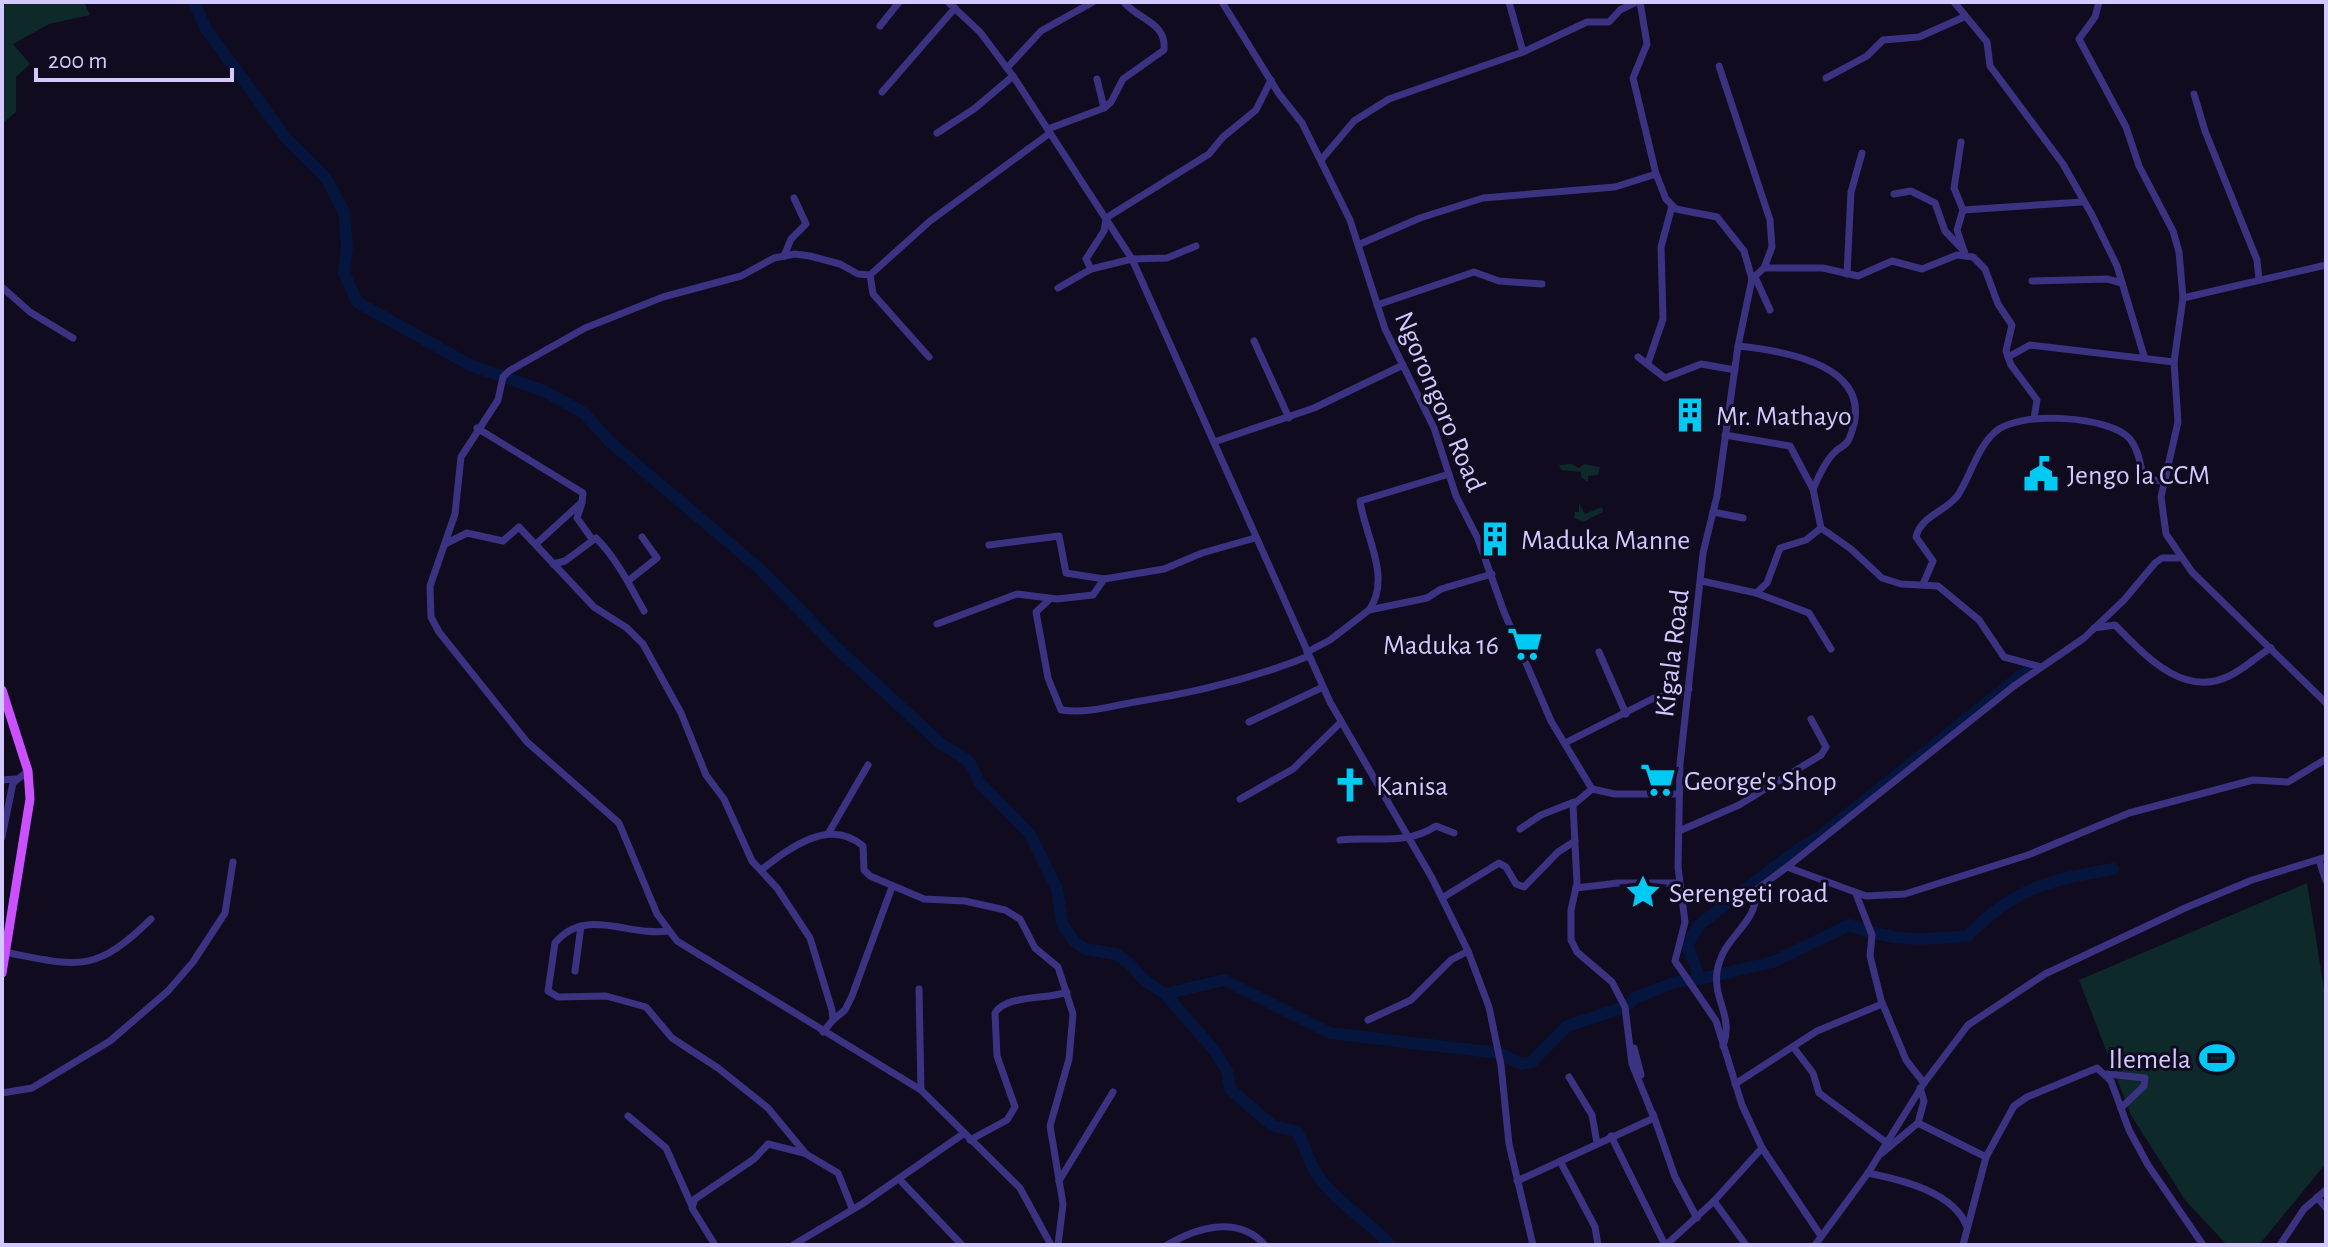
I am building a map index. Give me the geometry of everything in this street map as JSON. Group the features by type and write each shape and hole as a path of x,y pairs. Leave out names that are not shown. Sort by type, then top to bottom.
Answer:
{"main road":[{"path":"2,973 30,799 28,771 3,695"}],"street":[{"path":"880,26 899,2"},
{"path":"948,2 980,32 1013,76 1132,259 1323,687 1442,898 1468,951 1489,1007 1517,1181 1533,1245"},
{"path":"1007,68 1041,31 1093,2"},
{"path":"1051,1245 1020,1188 921,1090 696,953 668,931 642,884 619,823 544,761 439,632 429,603 430,586 455,514 461,457 498,400 503,377 585,328 685,289 741,276 784,256 810,256 840,264 858,274 870,275 930,221 1049,131 1104,108 1111,102 1123,79 1164,50 1163,34 1158,28 1133,12 1124,2"},
{"path":"1509,2 1523,52"},
{"path":"1321,160 1354,121 1389,99 1523,52 1587,22 1609,22 1620,10 1638,2 1647,49 1633,78 1656,174 1672,206 1661,247 1664,262 1663,319 1648,363"},
{"path":"1954,2 1987,42 1990,66 2063,164 2112,255 2144,356"},
{"path":"2099,2 2095,17 2079,39 2126,127 2139,166 2173,231 2183,273 2183,298 2174,362 2178,422 2163,481 2161,518 2179,558 2326,703"},
{"name":"Ngorongoro Road","path":"1225,3 1271,80 1297,115 1321,160 1360,244 1377,305 1434,428 1504,612 1565,743 1592,789"},
{"path":"882,92 955,8"},
{"path":"1826,78 1867,56 1883,40 1919,37 1964,17"},
{"path":"1719,66 1770,220 1772,247 1764,268 1754,278"},
{"path":"937,133 974,109 1013,76"},
{"path":"1097,79 1104,108"},
{"path":"1091,269 1086,259 1104,231 1106,218 1209,154 1223,137 1256,110 1271,80"},
{"path":"2194,94 2205,131 2257,260 2259,280"},
{"path":"1961,142 1954,188 1963,210 1957,233 1964,253"},
{"path":"1847,274 1851,192 1862,153"},
{"path":"1360,244 1420,218 1483,198 1615,187 1656,174"},
{"path":"1894,194 1911,191 1935,203 1945,231 1964,253 1983,265 1998,304 2010,320 2012,329 2004,344 2008,357 2037,400 2034,418"},
{"path":"784,256 791,239 806,224 794,198"},
{"path":"1963,210 2082,202"},
{"path":"1672,206 1693,214 1717,217 1744,251 1770,310"},
{"path":"1058,288 1091,269 1132,259 1167,258 1196,246"},
{"path":"1764,268 1823,268 1864,275 1892,261 1922,269 1964,253"},
{"path":"2183,298 2326,265"},
{"path":"1377,305 1474,272 1499,281 1542,284"},
{"path":"870,275 873,294 929,357"},
{"name":"Kigala Road","path":"1754,278 1738,346 1713,512 1703,553 1679,794 1679,883 1685,922 1675,961 1708,1005 1735,1084 1762,1148 1821,1236"},
{"path":"2032,281 2107,279 2122,283"},
{"path":"2,287 30,312 73,338"},
{"path":"1254,341 1289,418"},
{"path":"2008,357 2030,345 2144,356 2174,362"},
{"path":"1738,346 1777,350 1815,360 1833,372 1849,395 1854,409 1849,438 1834,453 1813,489"},
{"path":"1638,357 1665,378 1701,364 1735,370"},
{"path":"1214,442 1289,418 1403,365"},
{"path":"1923,584 1933,561 1916,537 1918,527 1956,497 1967,472 1997,430 2034,418 2064,418 2122,432 2137,450 2144,479 2163,481"},
{"path":"477,428 583,493 577,518 592,539"},
{"path":"1725,435 1786,443 1813,489 1821,528 1851,549 1882,578 1901,584 1938,586 1979,620 2004,657 2041,667"},
{"path":"1050,599 1036,612 1048,678 1061,710 1105,710 1153,701 1255,674 1308,654 1369,610 1377,597 1379,577 1360,501 1449,474"},
{"path":"536,544 582,502"},
{"path":"1713,512 1743,518"},
{"path":"446,543 467,533 503,541 517,526 594,607 627,628 643,644 681,713 687,737 706,775 724,799 752,861 810,938 829,996 833,1020"},
{"path":"1756,593 1767,583 1780,548 1806,540 1821,528"},
{"path":"989,545 1059,536 1066,573 1104,579 1164,569 1192,556 1255,538"},
{"path":"628,581 657,558 642,537"},
{"path":"553,564 565,561 592,539 598,538 628,581 633,596 644,611"},
{"path":"1723,1046 1729,1028 1717,975 1724,949 1756,909 1756,890 2092,629 2124,600 2155,563 2162,558 2179,558"},
{"path":"1369,610 1427,598 1441,589 1492,574"},
{"path":"937,624 1017,594 1050,599 1093,595 1104,579"},
{"path":"1702,581 1756,593 1809,613 1831,649"},
{"path":"2092,629 2115,625 2160,669 2204,681 2226,678 2271,648"},
{"path":"1599,652 1626,714"},
{"path":"1249,722 1323,687"},
{"path":"1565,743 1652,699 1689,689"},
{"path":"1679,831 1743,803 1821,755 1826,747 1811,719"},
{"path":"1240,799 1293,769 1341,722"},
{"path":"1787,867 1856,894 1883,898 1949,882 2129,813 2253,780 2288,782 2326,759"},
{"path":"828,834 868,765"},
{"path":"2,780 15,779 28,771"},
{"path":"2,837 15,779"},
{"path":"1520,829 1541,815 1574,802 1592,789 1615,794 1679,794"},
{"path":"1574,802 1576,888 1570,923 1574,948 1612,982 1628,1018 1654,1118 1675,1177 1697,1218"},
{"path":"1340,840 1408,837 1436,826 1454,833"},
{"path":"761,870 793,846 828,834 844,834 861,843 865,873 924,899 965,901 1013,914 1023,924 1035,948 1058,967 1073,1014 1069,1059 1050,1126 1063,1204 1058,1245"},
{"path":"1442,898 1499,863 1506,867 1516,884 1524,887 1558,852 1575,841"},
{"path":"1815,1245 1868,1173 1957,1036 2028,984 2198,902 2252,880 2322,858 2326,881"},
{"path":"2,1093 32,1088 110,1041 160,999 193,962 225,913 233,862"},
{"path":"1576,888 1618,883 1679,883"},
{"path":"823,1032 845,1010 852,996 869,941 892,887"},
{"path":"1856,894 1872,935 1871,961 1882,1004 1906,1060 1922,1086 1924,1101 1918,1123 1880,1154"},
{"path":"4,952 59,963 91,963 106,956 151,919"},
{"path":"668,931 643,933 590,922 581,926 555,943 547,984 550,994 606,996 646,1007 672,1038 718,1068 768,1108 806,1154"},
{"path":"575,971 581,926"},
{"path":"1368,1020 1411,1000 1451,960 1468,951"},
{"path":"919,989 921,1090"},
{"path":"970,1140 1007,1120 1015,1107 997,1056 994,1022 999,1006 1050,998 1067,992"},
{"path":"1735,1084 1824,1028 1882,1004"},
{"path":"1794,1048 1813,1073 1817,1089 1824,1099 1887,1143"},
{"path":"1963,1245 1986,1157 2005,1118 2020,1101 2092,1069 2107,1074 2145,1078 2144,1086 2121,1108"},
{"path":"2107,1074 2148,1165 2203,1245"},
{"path":"1569,1077 1592,1115 1597,1143"},
{"path":"1059,1181 1113,1092"},
{"path":"628,1116 669,1152 692,1206 715,1245"},
{"path":"1517,1181 1654,1118"},
{"path":"1918,1123 1986,1157"},
{"path":"793,1245 899,1179 963,1134"},
{"path":"1611,1136 1666,1245 1714,1201 1762,1148"},
{"path":"692,1206 701,1194 754,1159 768,1144 806,1154 838,1173 852,1208"},
{"path":"1560,1161 1589,1214 1598,1245"},
{"path":"1868,1173 1894,1178 1950,1201 1961,1212 1968,1229"},
{"path":"899,1179 962,1245"},
{"path":"2280,1245 2295,1220 2326,1190"},
{"path":"2317,1197 2326,1208"},
{"path":"1714,1201 1746,1245"},
{"path":"1167,1245 1201,1230 1228,1226 1248,1229 1265,1245"}],"green space":[{"path":"10,2 84,2 90,15 49,24 13,44 30,64 16,77 16,112 2,124 2,6"},
{"path":"1571,464 1579,468 1584,464 1600,467 1598,475 1588,476 1588,482 1581,477 1581,472 1561,470 1559,465"},
{"path":"1579,503 1585,514 1602,507 1603,512 1583,522 1574,518 1575,512 1579,512"},
{"name":"Ilemela","path":"2307,883 2326,1001 2326,1163 2259,1245 2227,1245 2185,1200 2131,1115 2079,980"}],"waterway":[{"path":"194,2 206,29 286,138 326,178 344,212 347,247 344,273 357,302 470,365 544,391 584,413 610,442 760,569 838,649 940,743 969,761 979,782 1030,834 1057,889 1062,924 1074,941 1085,949 1116,954 1165,994 1215,1051 1227,1071 1230,1089 1273,1126 1296,1131 1315,1171 1326,1186 1390,1245"},
{"path":"1165,994 1224,980 1330,1033 1498,1053 1522,1064 1532,1062 1567,1026 1625,1007 1635,998 1676,982 1700,979 1687,945 1700,924 1818,838 2028,670"},
{"path":"1700,979 1773,962 1849,925 1908,938 1968,936 2001,907 2034,889 2070,877 2113,869"}],"place":[{"name":"Mr. Mathayo","path":"1690,415"},
{"name":"Jengo la CCM","path":"2041,474"},
{"name":"Maduka Manne","path":"1495,539"},
{"name":"Maduka 16","path":"1525,644"},
{"name":"George's Shop","path":"1658,780"},
{"name":"Kanisa","path":"1350,785"},
{"name":"Serengeti road","path":"1643,892"},
{"name":"Ilemela","path":"2217,1058"}]}
